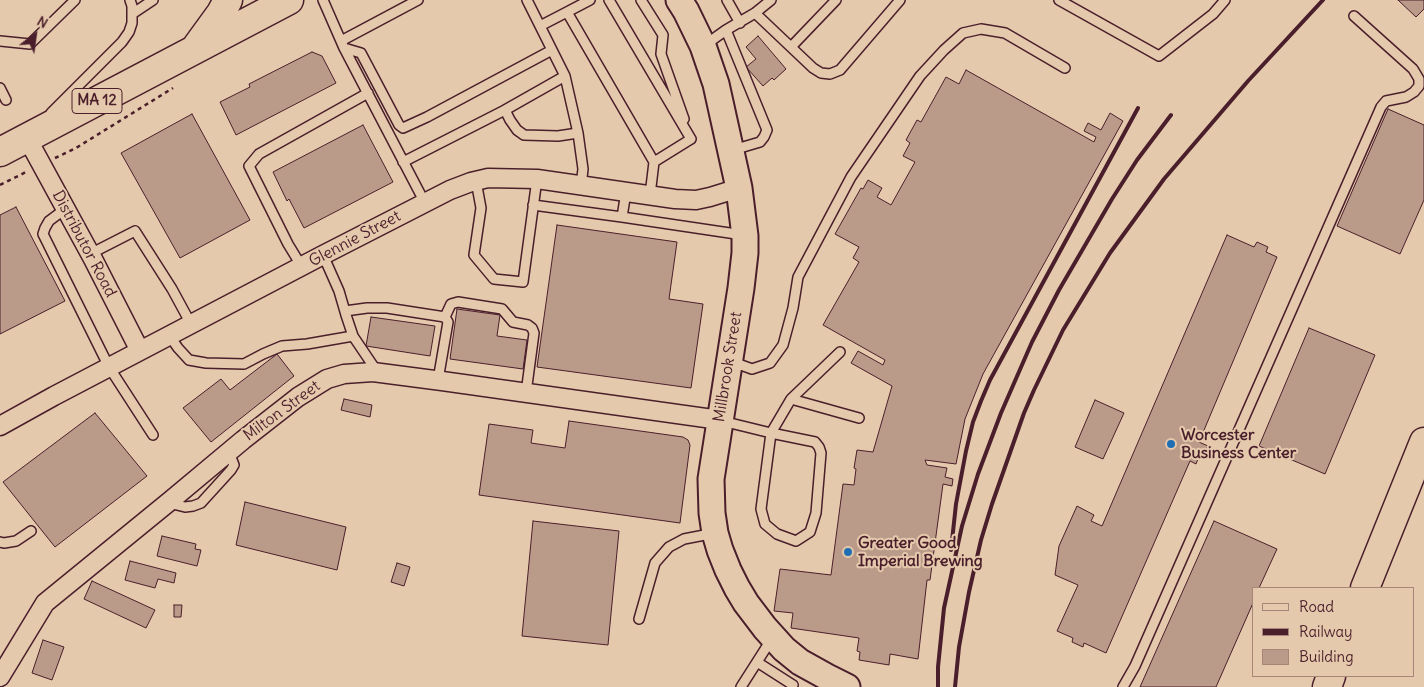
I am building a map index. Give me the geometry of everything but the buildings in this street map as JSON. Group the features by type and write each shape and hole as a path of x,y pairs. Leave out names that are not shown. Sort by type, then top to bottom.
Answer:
{"main road":[{"path":"193,51 221,13 228,0"},
{"name":"MA 12","path":"0,152 289,0"},
{"name":"Millbrook Street","path":"680,0 703,46 716,84 740,188 745,236 741,288 711,479 712,513 715,533 720,550 737,588 746,603 773,637 800,662 847,687"},
{"path":"1365,587 1424,442"}],"street":[{"name":"Distributor Road","path":"27,138 140,351"},
{"name":"Glennie Street","path":"0,426 323,255 450,190 476,181 488,178 537,179 675,199 696,200 740,188"},
{"name":"Milton Street","path":"0,677 45,602 298,397 327,379 358,372 378,373 720,420"}],"lane":[{"path":"0,41 30,44 75,0"},
{"path":"27,138 122,42 129,32 132,23 130,0"},
{"path":"132,14 153,0"},
{"path":"323,0 342,44 425,203"},
{"path":"342,44 418,0"},
{"path":"527,0 565,76 578,133 582,169 581,186"},
{"path":"540,26 590,0"},
{"path":"609,0 690,138"},
{"path":"641,0 663,35 661,54 690,138"},
{"path":"727,0 740,23"},
{"path":"703,46 755,13 771,0"},
{"path":"791,47 836,0"},
{"path":"755,13 813,68 821,73 830,74 840,70 900,0"},
{"path":"1059,0 1159,56 1213,14 1225,0"},
{"path":"567,12 654,162 650,195"},
{"path":"1123,687 1135,666 1381,107 1386,101 1406,97 1419,86 1419,78 1413,69 1354,16"},
{"path":"730,361 752,369 770,363 783,345 793,308 798,277 851,177 920,76 963,33 982,29 1005,33 1065,68"},
{"path":"726,30 767,130 760,142 730,151"},
{"path":"342,44 361,53 399,125 403,128 552,50"},
{"path":"404,162 505,110 565,76"},
{"path":"0,88 6,100"},
{"path":"302,267 288,244 249,166 259,154 368,93"},
{"path":"505,110 517,130 524,135 558,136 578,133"},
{"path":"654,162 690,138"},
{"path":"476,181 481,208 474,255 494,279 523,282 537,179"},
{"path":"622,218 626,192"},
{"path":"534,205 745,236"},
{"path":"65,209 49,221 43,234 109,367 153,435"},
{"path":"90,254 135,231 172,289 191,324"},
{"path":"323,255 339,291 353,336 378,373"},
{"path":"444,317 451,304 458,302 502,309 513,322 528,325 532,328 534,333 526,393"},
{"path":"345,311 387,308 444,317 448,322 438,380"},
{"path":"170,336 189,360 206,364 244,364 282,346 307,344 353,336"},
{"path":"720,420 771,433 814,442 819,446 821,452 816,513 810,532 796,541 776,534 765,524 761,509 771,433 791,399 840,352"},
{"path":"791,399 859,418"},
{"path":"0,542 16,541 31,532"},
{"path":"639,619 655,563 669,547 684,540 715,533"},
{"path":"741,687 773,637"},
{"path":"757,662 793,684 792,687"}],"path":[{"path":"0,185 76,148 174,88"}],"railway":[{"path":"955,687 959,647 981,540 1024,413 1063,330 1110,253 1164,179 1248,81 1323,0"},
{"path":"951,550 956,504 966,451 973,422 981,401 990,380 1138,108"},
{"path":"938,687 938,667 944,608 962,526 978,474 1001,413 1032,342 1059,290 1112,199 1137,160 1171,115"}],"place":[{"name":"Worcester Business Center","path":"1171,444"},
{"name":"Greater Good Imperial Brewing","path":"848,552"}]}
